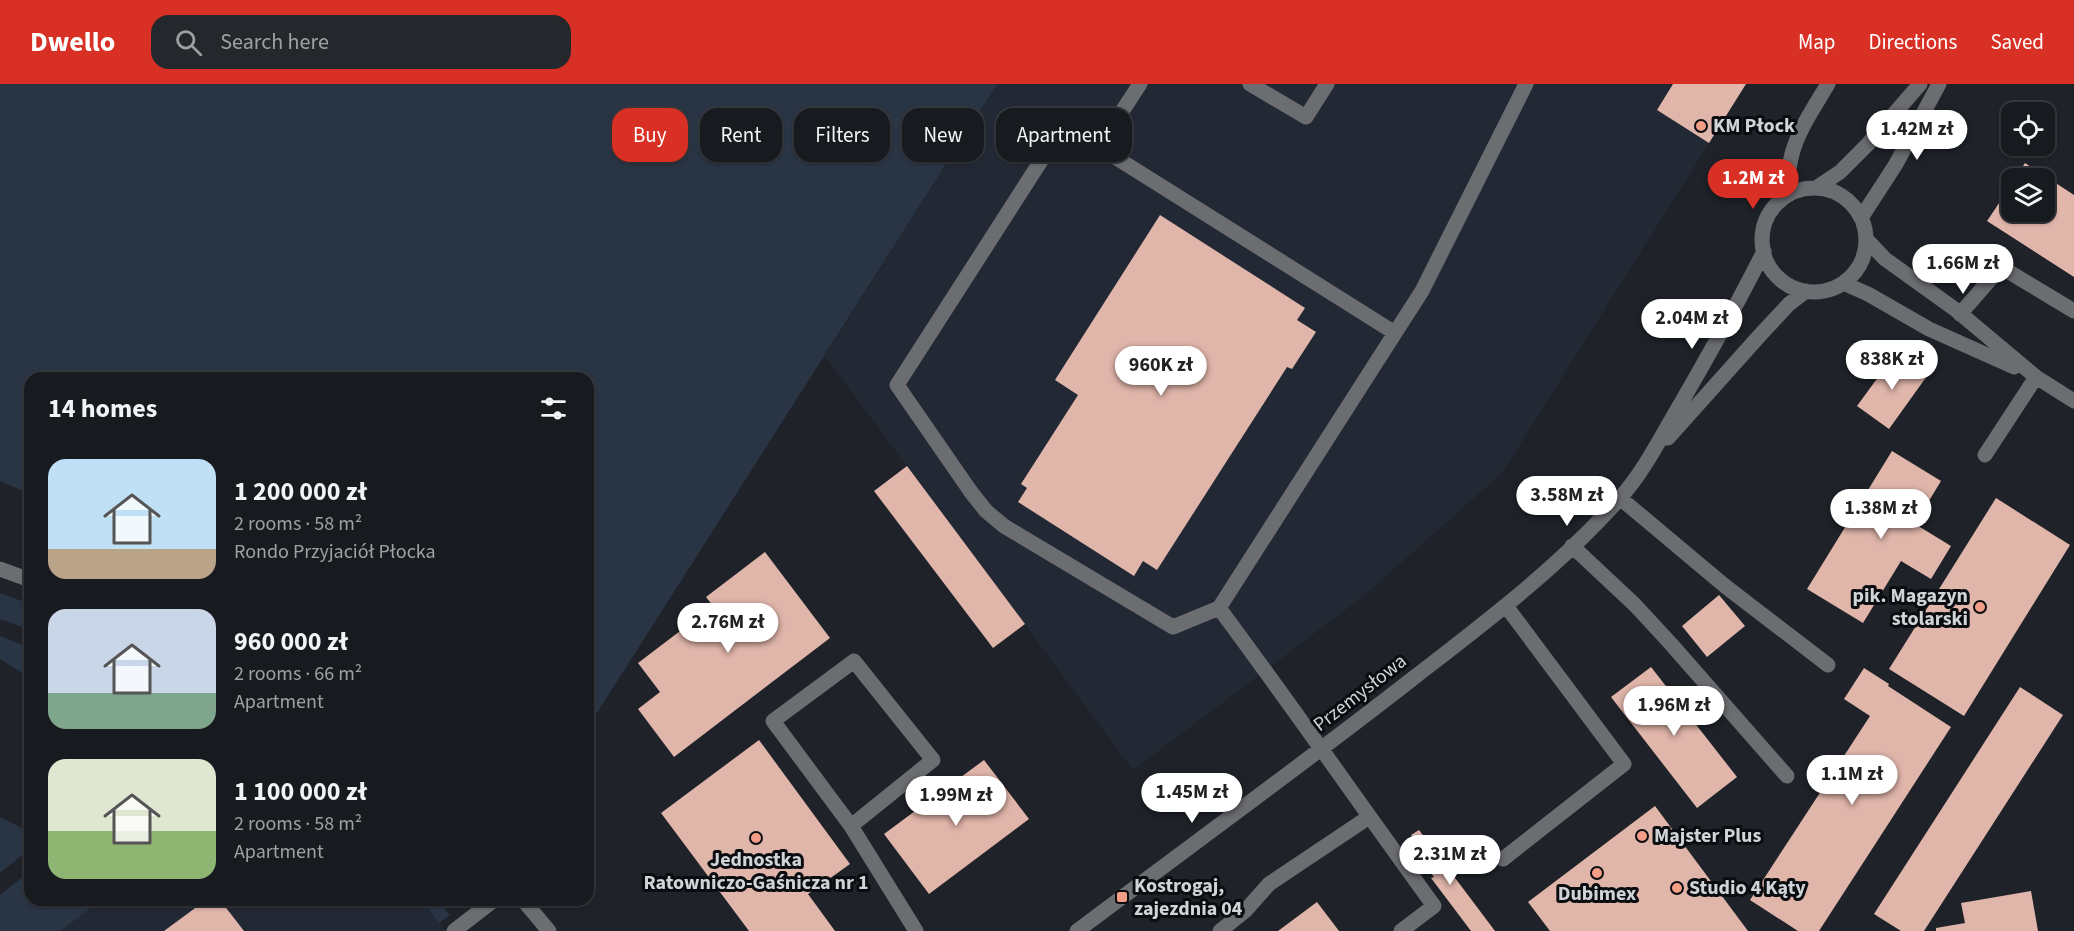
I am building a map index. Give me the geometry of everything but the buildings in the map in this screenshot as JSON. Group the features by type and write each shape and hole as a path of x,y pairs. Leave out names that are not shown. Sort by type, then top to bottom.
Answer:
{"street":[{"path":"1124,108 1140,84"},
{"path":"1250,84 1306,117 1327,84"},
{"path":"1040,162 897,385 986,511 1004,525 1173,627 1219,608 1422,291 1526,84"},
{"path":"1791,193 1788,171 1792,152 1801,130 1827,84"},
{"path":"1816,188 1840,172 1868,144 1920,84"},
{"path":"1861,218 1896,164 1939,84"},
{"path":"1120,162 1395,333"},
{"path":"1816,188 1826,189 1843,196 1850,202 1861,218 1866,239 1860,264 1850,278 1825,290 1806,291 1791,286 1779,278 1769,265 1762,238 1771,211 1780,201 1791,193 1816,188"},
{"path":"1866,239 1885,259 1960,314 2036,377 2074,401"},
{"name":"Przemysłowa","path":"1647,463 1732,314 1764,251"},
{"path":"1960,314 2001,267 2074,311"},
{"path":"1843,283 1884,302 1929,329 2036,377"},
{"name":"Przemysłowa","path":"1077,931 1321,750 1506,606 1572,546 1620,498 1647,463 1761,334 1789,304 1806,291"},
{"path":"1985,455 2036,377"},
{"path":"1620,498 1725,586 1828,665"},
{"path":"1572,546 1635,605 1787,776"},
{"path":"0,569 24,578"},
{"path":"1503,859 1624,764 1506,606"},
{"path":"1219,608 1434,906 1401,931"},
{"path":"851,826 933,760 854,661 773,721 851,826 916,931"},
{"path":"1220,931 1245,911 1269,884 1370,817"},
{"path":"454,931 486,906"},
{"path":"528,906 549,931"}],"shaded area":[{"path":"0,84 997,84 982,108 902,108 902,162 947,162 594,718 594,372 24,372 24,491 0,481"},
{"path":"997,84 1746,84 1502,473 1360,599 1133,770 825,356 948,162 984,162 984,108 982,108"},
{"path":"0,593 24,602 24,628 0,619"},
{"path":"0,636 24,646 24,674 0,659"},
{"path":"0,817 24,829 24,854 0,873"},
{"path":"24,876 24,906 94,906 60,931 0,931 0,895"},
{"path":"94,906 427,906 446,931 60,931"},
{"path":"426,906 442,906 450,915 439,923"}],"place":[{"name":"KM Płock","path":"1701,126"},
{"name":"pik. Magazyn stolarski","path":"1980,607"},
{"name":"Majster Plus","path":"1642,836"},
{"name":"Jednostka Ratowniczo-Gaśnicza nr 1","path":"756,838"},
{"name":"Dubimex","path":"1597,873"},
{"name":"Studio 4 Kąty","path":"1677,888"},
{"name":"Kostrogaj, zajezdnia 04","path":"1122,897"}]}
